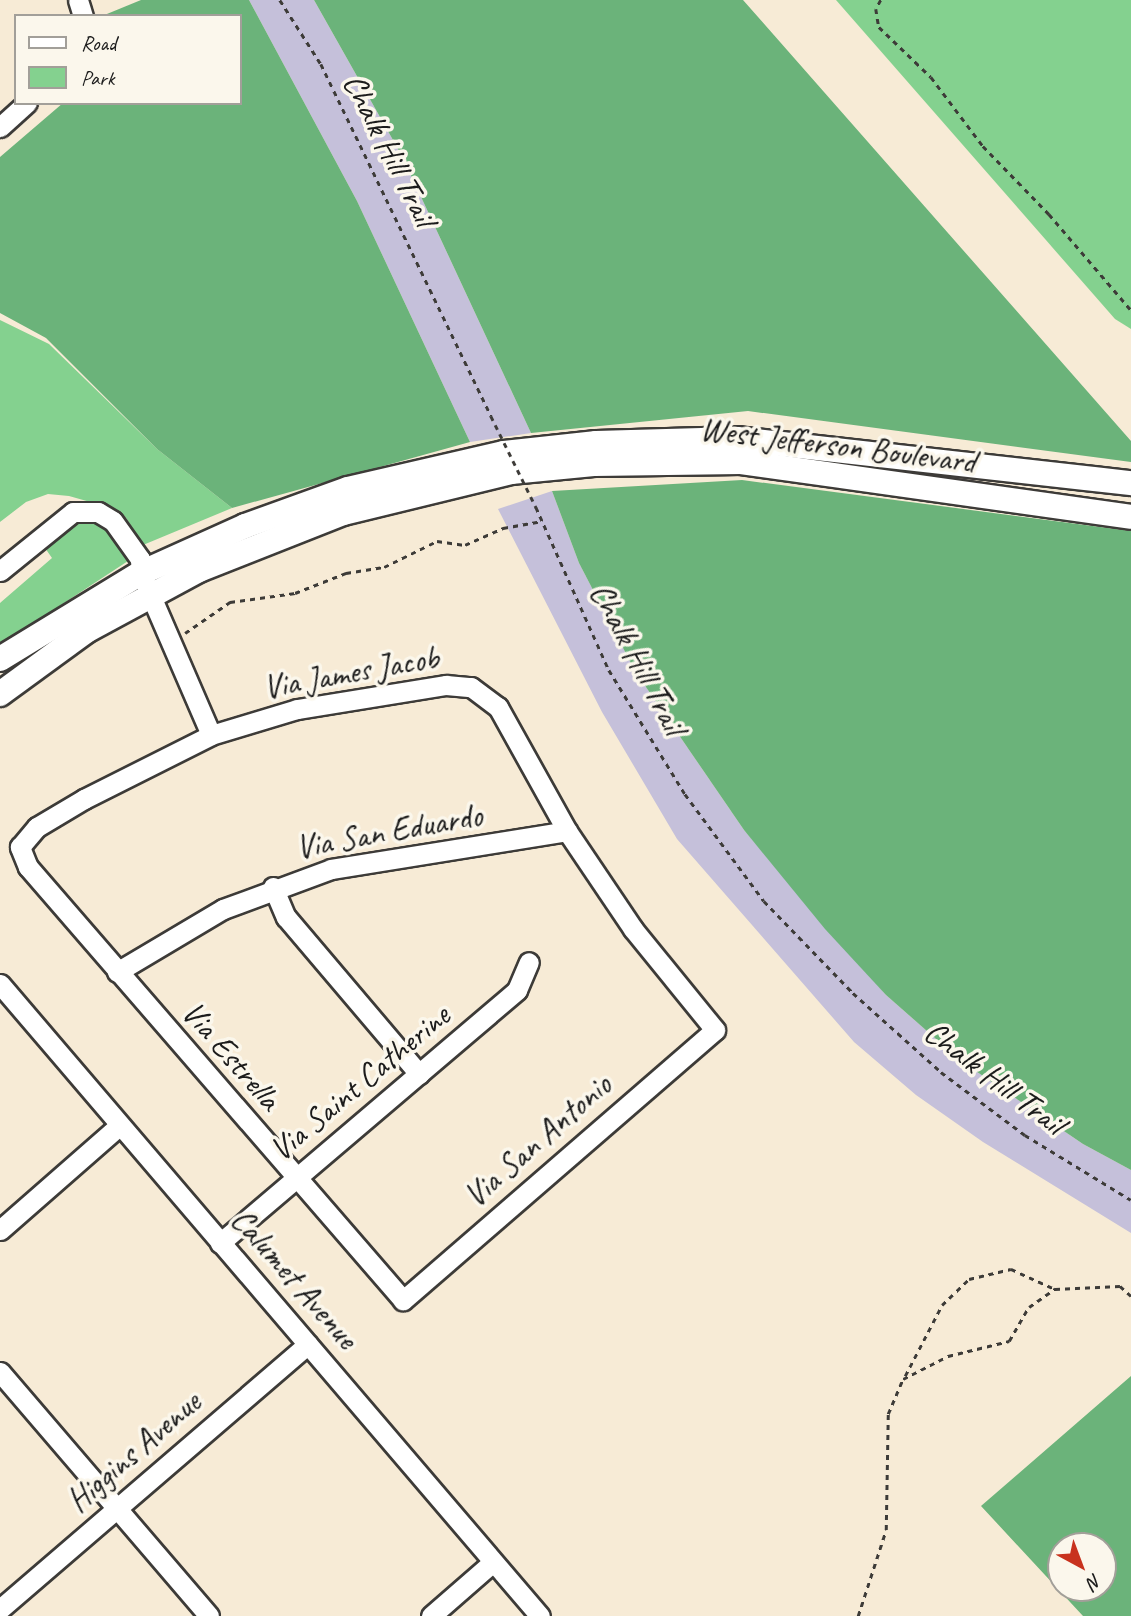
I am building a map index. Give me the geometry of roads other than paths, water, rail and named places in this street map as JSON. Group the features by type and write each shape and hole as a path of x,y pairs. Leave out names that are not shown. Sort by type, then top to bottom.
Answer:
{"main road":[{"name":"West Jefferson Boulevard","path":"682,450 792,442 1131,483"},
{"name":"West Jefferson Boulevard","path":"0,659 145,583 245,526 335,493 460,461 596,443 682,450 1131,517"},
{"name":"West Jefferson Boulevard","path":"0,694 86,631 145,583"}],"street":[{"path":"0,127 25,105"},
{"path":"0,571 58,520 73,512 98,512 130,541 140,559 145,583 211,735"},
{"name":"Via James Jacob","path":"20,846 37,827 84,799 211,735 297,709 446,685 471,687 498,707 567,831 634,929 715,1030"},
{"name":"Via San Eduardo","path":"117,972 223,909 273,887 331,869 567,831"},
{"name":"Via Estrella","path":"20,846 28,867 295,1179 403,1300"},
{"path":"273,887 286,917 419,1074"},
{"name":"Via Saint Catherine","path":"220,1243 517,990 529,962"},
{"name":"Calumet Avenue","path":"0,984 540,1616"},
{"name":"Via San Antonio","path":"403,1300 715,1030"},
{"path":"0,1230 120,1125"},
{"name":"Higgins Avenue","path":"0,1609 308,1343"},
{"path":"0,1372 209,1616"},
{"path":"431,1616 493,1562"}]}
